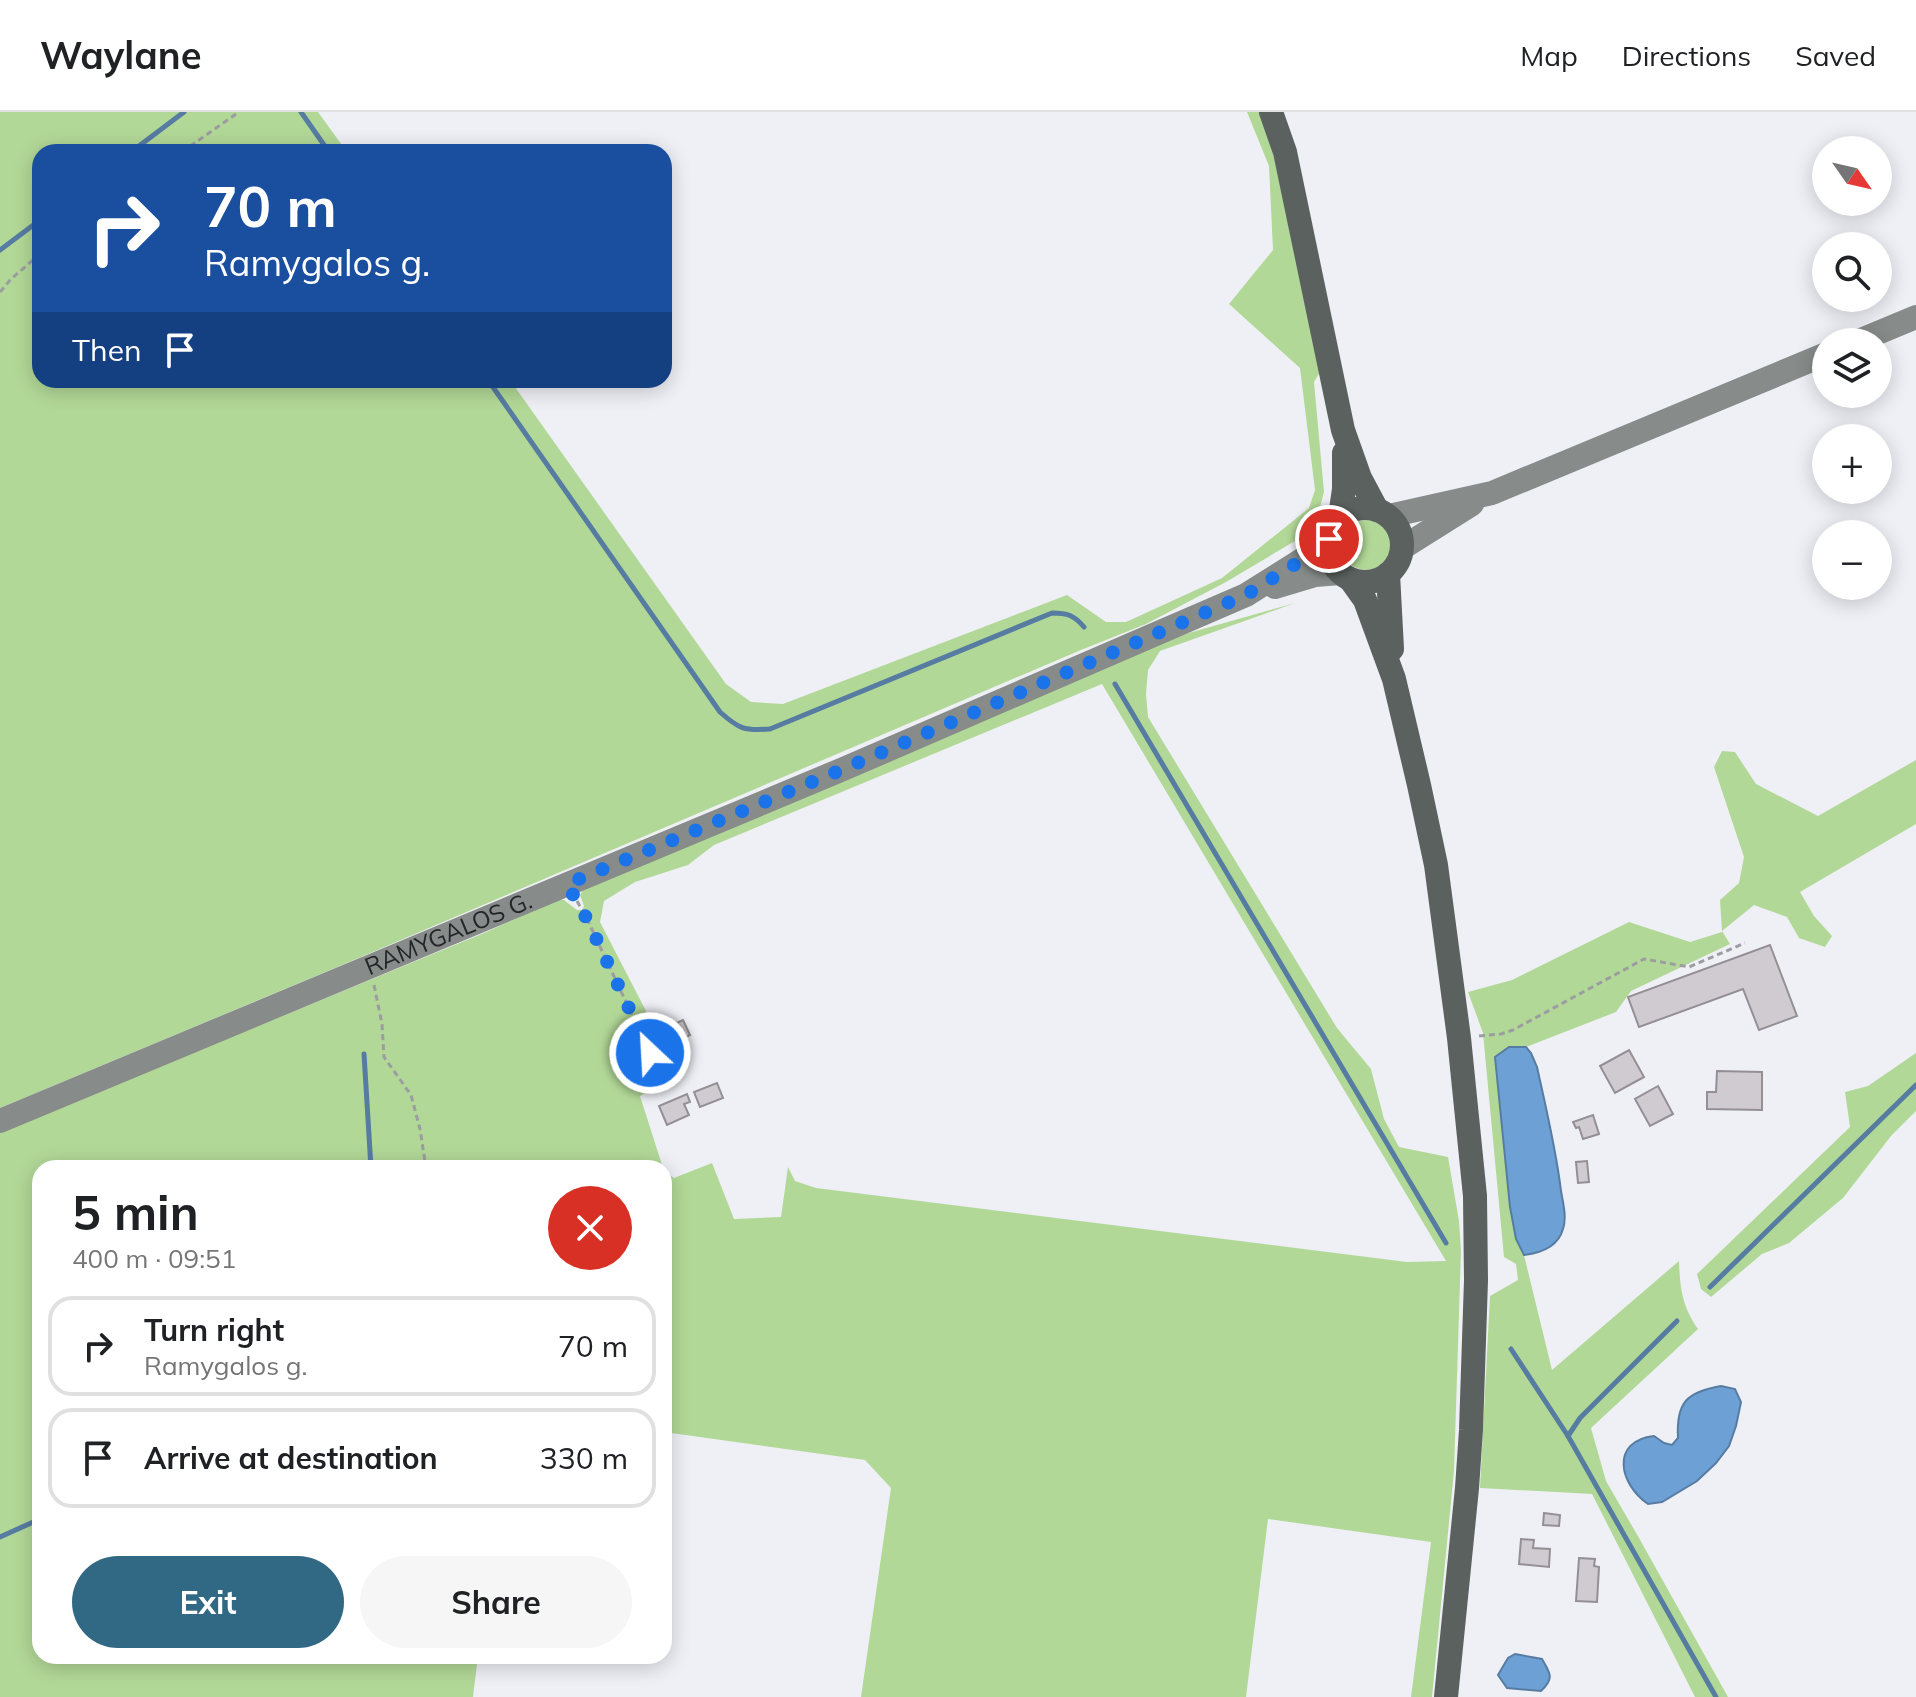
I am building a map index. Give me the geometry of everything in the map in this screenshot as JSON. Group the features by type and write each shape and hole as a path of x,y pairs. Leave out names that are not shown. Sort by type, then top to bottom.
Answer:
{"highway":[{"path":"1271,112 1285,152 1343,430 1360,478 1383,513 1399,530 1402,548 1395,566 1377,580 1363,582 1346,576"},
{"path":"1343,430 1344,489 1330,558 1365,600 1394,679 1419,785 1436,865 1459,1038 1475,1196 1472,1416 1446,1697"},
{"path":"1334,528 1358,509 1383,513"},
{"path":"1388,574 1394,679"}],"main road":[{"path":"1890,328 1916,317"},
{"path":"1402,548 1492,493 1812,360"},
{"path":"1383,513 1492,493"},
{"name":"RAMYGALOS G.","path":"0,1121 855,764 1246,595 1316,551 1334,528"},
{"path":"1246,595 1315,575 1346,576"}],"path":[{"path":"193,144 239,112"},
{"path":"0,292 32,262"},
{"path":"567,884 588,921 650,1053 660,1063"},
{"path":"1459,1038 1513,1030 1644,959 1689,967 1745,943"},
{"path":"370,965 382,1024 384,1057 411,1095 425,1160"}],"green space":[{"path":"0,112 318,112 341,144 32,144 32,388 516,388 726,684 751,702 783,704 1067,595 1106,622 1126,622 1222,578 1309,508 1315,490 1300,368 1229,304 1273,250 1269,166 1247,112 1259,112 1266,126 1279,177 1320,372 1314,382 1324,492 1319,511 1305,535 1226,582 1146,624 0,1108"},
{"path":"1366,520 1384,527 1391,545 1384,563 1366,570 1348,563 1341,545 1348,527"},
{"path":"1295,603 1160,651 1148,670 1148,717 1337,1028 1371,1069 1384,1119 1399,1147 1448,1157 1461,1251 1454,1471 1432,1697 1411,1697 1431,1542 1268,1519 1246,1697 861,1697 891,1488 865,1460 672,1433 672,1177 712,1163 734,1219 781,1217 788,1167 795,1181 816,1188 1407,1262 1446,1261 1102,684 714,845 688,865 635,882 604,901 600,922 647,1013 623,1025 656,1088 640,1096 660,1160 32,1160 32,1664 477,1664 473,1697 0,1697 0,1132 557,900 564,900 577,910 582,910 584,906 580,895 584,888 1171,638"},
{"path":"1722,751 1735,752 1756,784 1818,816 1916,760 1916,824 1800,892 1814,916 1832,936 1825,947 1799,938 1787,917 1754,905 1722,931 1730,944 1631,991 1616,1012 1526,1047 1509,1047 1495,1057 1510,1207 1552,1370 1679,1261 1683,1296 1698,1329 1591,1428 1606,1481 1728,1697 1695,1697 1592,1494 1480,1488 1490,1296 1518,1280 1516,1264 1504,1257 1483,1033 1468,992 1512,980 1629,922 1690,942 1722,932 1720,900 1739,883 1744,857 1714,767"},
{"path":"1916,1053 1916,1111 1891,1136 1843,1198 1789,1243 1762,1254 1711,1297 1701,1289 1697,1274 1850,1127 1845,1092 1868,1086"}],"water":[{"path":"1509,1047 1526,1047 1537,1067 1565,1215 1561,1235 1553,1245 1524,1255 1516,1239 1510,1207 1495,1057"},
{"path":"1721,1386 1735,1389 1741,1402 1729,1446 1697,1481 1662,1502 1648,1504 1631,1486 1626,1475 1625,1454 1630,1446 1654,1436 1672,1445 1678,1438 1679,1416 1686,1401 1700,1392"},
{"path":"1515,1654 1542,1659 1550,1675 1541,1691 1507,1688 1498,1675 1508,1658"}],"building":[{"path":"1770,945 1797,1016 1759,1030 1743,989 1639,1027 1628,997"},
{"path":"683,1020 690,1035 682,1039 685,1046 671,1053 667,1045 658,1049 652,1034"},
{"path":"1629,1050 1644,1077 1615,1093 1600,1066"},
{"path":"1717,1071 1762,1072 1762,1110 1707,1109 1707,1092 1716,1092"},
{"path":"717,1083 723,1098 700,1107 694,1092"},
{"path":"1658,1086 1673,1114 1650,1126 1635,1099"},
{"path":"687,1094 690,1102 684,1104 689,1115 667,1125 659,1106"},
{"path":"1593,1115 1599,1134 1583,1139 1579,1127 1576,1128 1573,1122"},
{"path":"1587,1161 1589,1182 1578,1183 1576,1162"},
{"path":"1544,1513 1560,1515 1559,1526 1543,1525"},
{"path":"1521,1539 1534,1540 1533,1548 1550,1549 1549,1567 1519,1564"},
{"path":"1579,1558 1595,1559 1594,1566 1599,1567 1597,1602 1576,1601"}],"waterway":[{"path":"142,144 184,112"},
{"path":"301,112 323,144"},
{"path":"0,250 32,226"},
{"path":"494,388 720,712 742,728 770,729 1052,613 1070,616 1084,627"},
{"path":"1115,684 1446,1243"},
{"path":"364,1054 371,1160"},
{"path":"1710,1287 1916,1085"},
{"path":"1568,1436 1580,1418 1677,1321"},
{"path":"1511,1349 1568,1436 1716,1697"},
{"path":"0,1537 32,1523"}],"route":[{"path":"650,1053 588,921 567,884 841,770 1246,595 1316,551 1329,539"}]}
